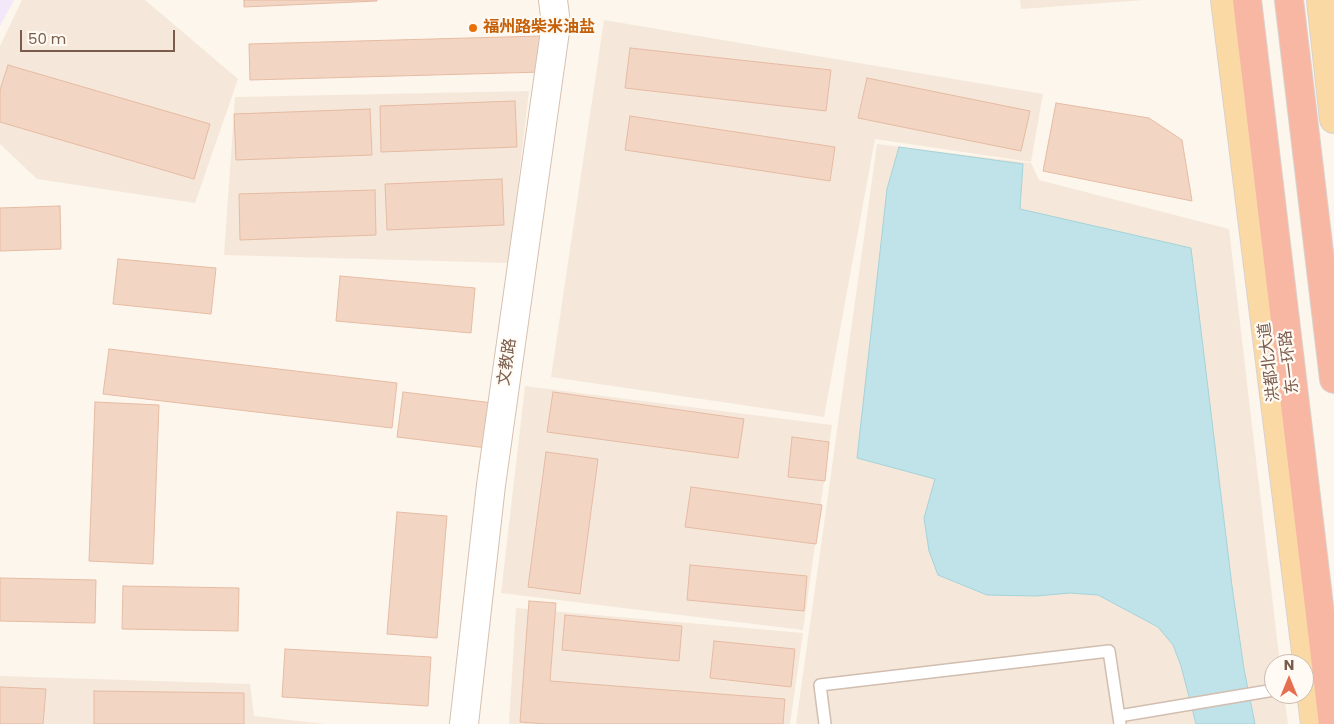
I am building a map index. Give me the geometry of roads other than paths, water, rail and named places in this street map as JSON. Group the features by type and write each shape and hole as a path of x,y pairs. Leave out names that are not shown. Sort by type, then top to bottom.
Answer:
{"highway":[{"name":"东一环路","path":"1247,0 1333,724"},
{"path":"1289,0 1334,379"}],"main road":[{"name":"洪都北大道","path":"1226,0 1303,654"},
{"path":"1321,0 1334,119"},
{"name":"洪都北大道","path":"1311,704 1315,724"}],"street":[{"name":"文教路","path":"464,724 491,485 556,24 553,0"}],"lane":[{"path":"825,724 820,685 1108,651 1120,720 1171,708 1264,692"}],"water":[{"path":"899,147 1023,164 1020,209 1191,248 1232,586 1244,669 1255,724 1196,724 1181,666 1173,645 1158,627 1098,595 1070,593 1036,596 987,595 938,575 929,551 924,518 935,479 857,458 887,189"}],"place":[{"name":"福州路柴米油盐","path":"473,28"}]}
